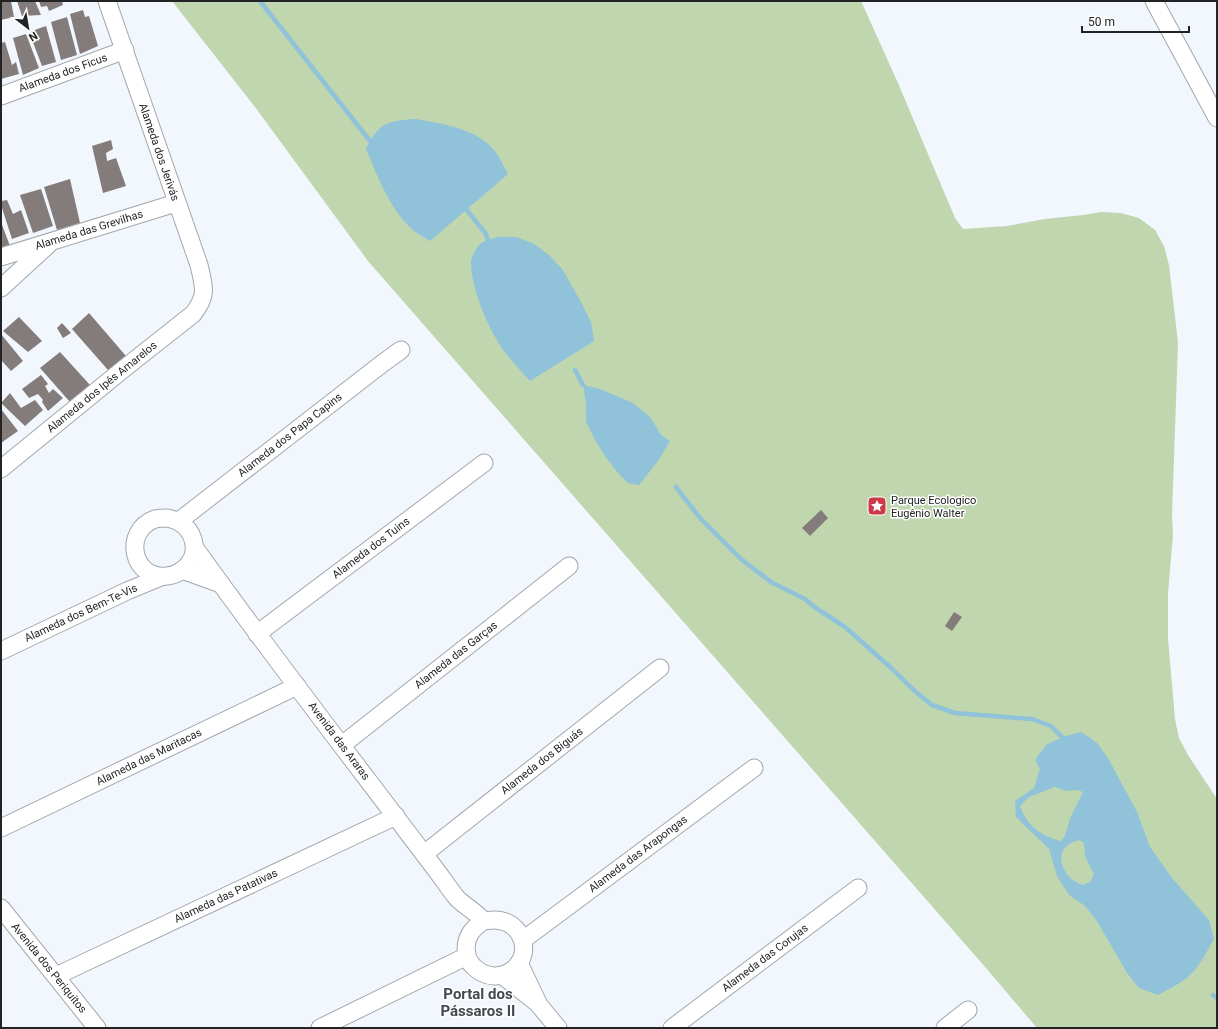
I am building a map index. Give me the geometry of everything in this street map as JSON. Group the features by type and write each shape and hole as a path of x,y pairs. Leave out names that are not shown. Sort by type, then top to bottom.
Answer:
{"street":[{"name":"Alameda dos Jerivás","path":"107,1 176,203 199,265 204,284 201,304"},
{"path":"1155,4 1217,118"},
{"name":"Alameda dos Ficus","path":"1,96 125,50"},
{"name":"Alameda das Grevilhas","path":"1,257 176,203"},
{"path":"1,288 54,240"},
{"name":"Alameda dos Ipês Amarelos","path":"1,469 193,314 201,304"},
{"name":"Alameda dos Papa Capins","path":"179,521 401,350"},
{"name":"Alameda dos Tuins","path":"257,634 484,463"},
{"path":"168,518 179,521 187,529 193,539 195,548 190,562 182,570 172,576 161,577 150,573 141,566 136,556 135,544 138,533 146,524 156,519 168,518"},
{"name":"Avenida das Araras","path":"195,548 257,634 457,898"},
{"name":"Alameda das Garças","path":"342,745 570,566"},
{"path":"182,570 221,584"},
{"name":"Alameda dos Bem-Te-Vis","path":"1,651 161,577"},
{"name":"Alameda dos Biguás","path":"424,854 660,668"},
{"name":"Alameda das Maritacas","path":"1,828 297,686"},
{"name":"Alameda das Arapongas","path":"523,940 754,768"},
{"name":"Alameda das Patativas","path":"56,976 396,816"},
{"name":"Alameda das Corujas","path":"672,1028 858,888"},
{"path":"457,898 484,920 502,920 511,924 518,931 523,940 523,956 512,971 503,976 491,977 481,973 472,966 467,956 466,944 470,934 484,920"},
{"path":"457,898 470,934"},
{"name":"Avenida dos Periquitos","path":"1,908 97,1028"},
{"path":"320,1028 467,956"},
{"path":"519,963 539,1005"},
{"path":"503,976 539,1005 558,1028"},
{"path":"945,1028 968,1010"}],"green space":[{"name":"Parque Ecologico Eugênio Walter","path":"172,1 861,1 898,83 955,218 963,229 1007,226 1045,219 1101,212 1121,213 1139,218 1155,230 1164,246 1169,265 1178,343 1172,515 1173,535 1168,593 1168,639 1175,719 1179,738 1188,755 1217,799 1217,1028 1037,1028 368,261 255,107"}],"water":[{"path":"416,119 438,123 471,133 490,146 497,154 508,174 430,241 408,225 393,206 366,149 375,133 385,125 391,122"},
{"path":"497,237 517,237 534,244 550,256 563,270 591,322 594,341 530,381 498,343 477,297 474,284 471,261 474,253 480,244"},
{"path":"583,385 600,389 633,403 650,417 661,435 670,441 658,461 639,485 628,483 617,472 595,440 586,422 586,403"},
{"path":"1081,732 1098,744 1109,760 1137,812 1150,847 1172,878 1209,920 1214,939 1200,963 1186,978 1158,995 1139,988 1127,973 1097,921 1085,906 1069,895 1057,876 1049,849 1016,817 1015,801 1034,788 1040,769 1035,760 1046,745 1062,737","holes":["1055,787 1066,791 1078,790 1083,792 1071,816 1064,838 1060,841 1046,836 1030,824 1020,806 1029,797","1079,840 1084,843 1085,856 1094,874 1090,882 1082,885 1068,876 1061,858 1064,849 1068,845"]}],"building":[{"path":"1,1 11,1 14,17 1,20"},
{"path":"17,1 35,1 41,15 22,16"},
{"path":"39,1 62,1 63,5 49,11 47,6 41,7"},
{"path":"83,10 85,17 89,16 98,46 80,54 70,14"},
{"path":"67,17 77,55 61,60 51,22"},
{"path":"46,26 56,62 42,66 29,32"},
{"path":"26,34 39,68 23,75 13,38"},
{"path":"5,42 12,65 16,62 19,74 1,79 1,43"},
{"path":"111,140 113,149 106,153 107,161 116,158 126,186 103,193 92,146"},
{"path":"70,179 80,223 57,230 44,187"},
{"path":"41,189 53,226 33,233 20,195"},
{"path":"7,200 13,214 21,210 29,233 12,239 1,205 1,201"},
{"path":"1,222 10,246 1,250"},
{"path":"89,313 126,356 108,370 72,329"},
{"path":"19,317 42,341 28,352 3,331"},
{"path":"62,323 71,333 63,338 57,328"},
{"path":"1,334 23,361 11,371 1,360"},
{"path":"60,352 90,385 70,402 40,368"},
{"path":"41,375 48,384 45,386 49,393 53,389 63,398 48,411 42,402 43,400 38,394 29,398 22,389"},
{"path":"10,393 21,408 35,400 43,410 25,426 1,403"},
{"path":"1,409 18,431 1,443"},
{"path":"821,510 828,518 810,536 802,528"},
{"path":"954,612 962,617 952,631 945,626"}],"waterway":[{"path":"260,1 370,141"},
{"path":"466,209 486,234 488,241"},
{"path":"575,370 583,385"},
{"path":"676,487 700,518 741,559 771,582 805,599 845,627 932,705 955,713 1032,719 1051,726 1062,737"},
{"path":"1213,995 1217,998"}],"place":[{"name":"Parque Ecologico Eugênio Walter","path":"877,506"}],"district":[{"name":"Portal dos Pássaros II","path":"478,1002"}]}
